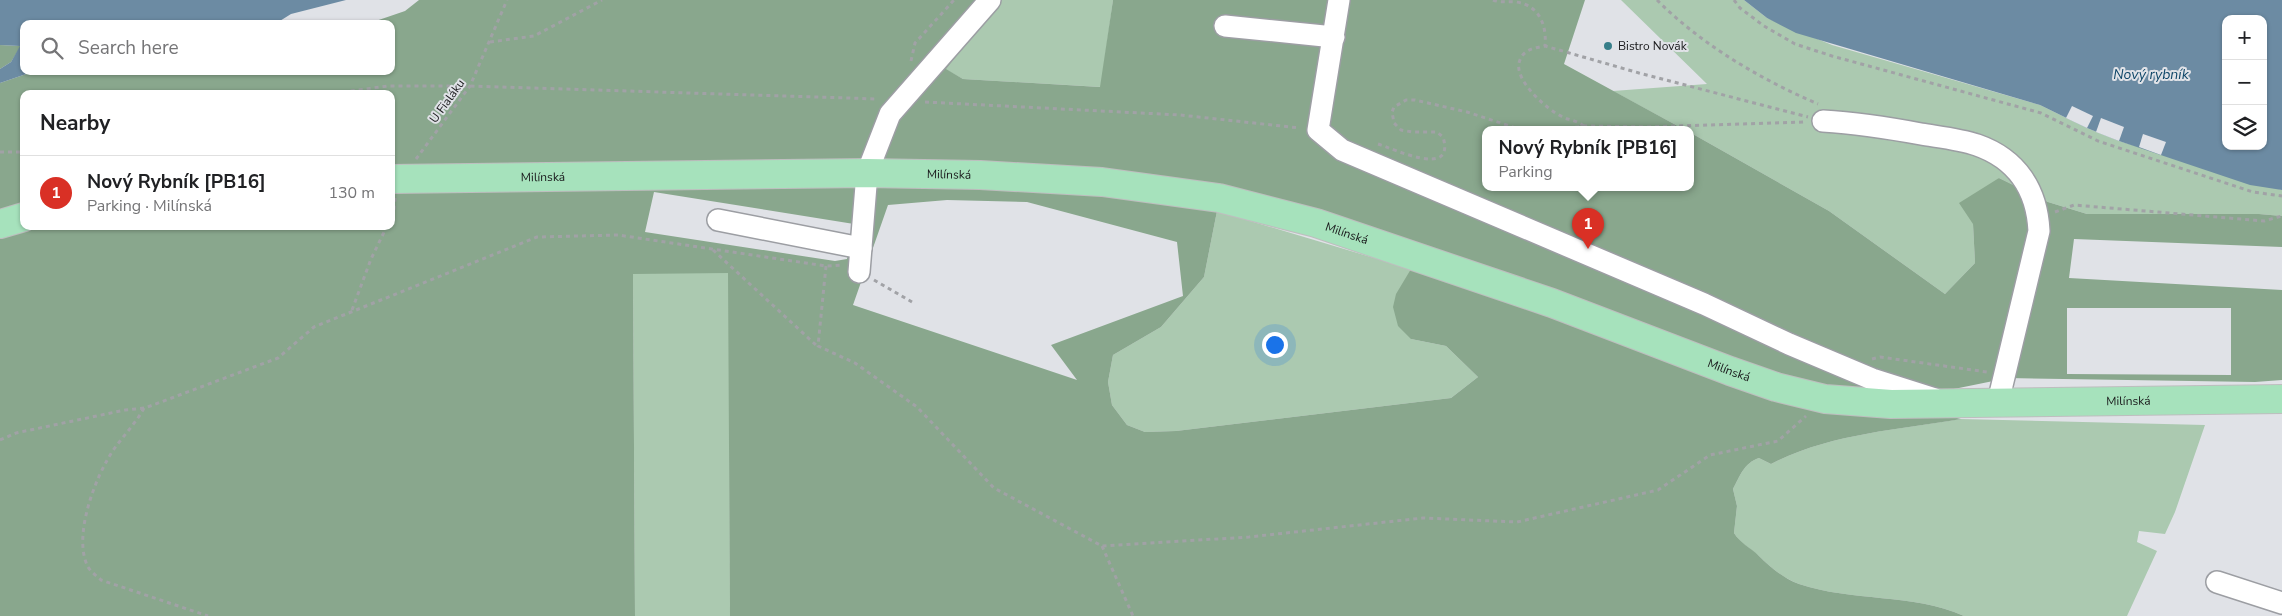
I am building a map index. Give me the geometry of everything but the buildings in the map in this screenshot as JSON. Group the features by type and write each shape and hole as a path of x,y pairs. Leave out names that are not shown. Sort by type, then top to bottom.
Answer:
{"main road":[{"name":"Milínská","path":"396,178 867,173 1102,182 1219,198 1325,226 1552,303 1739,375 1776,387 1825,399 1891,404 1949,403 2001,392 2282,399"},
{"path":"0,224 20,218"}],"street":[{"path":"718,220 859,261 867,173 890,114 990,0"},
{"path":"1339,0 1318,130 1342,150 1704,304 1789,344 1872,379 1949,403"},
{"path":"1225,26 1334,37"},
{"path":"1822,113 1864,124 1976,144 1998,153 2016,168 2031,192 2039,231 2001,392"},
{"path":"2217,582 2282,603"}],"path":[{"name":"U Fialáku","path":"396,178 470,86 507,0"},
{"path":"490,43 534,36 602,0"},
{"path":"910,62 915,43 954,0"},
{"path":"1493,0 1516,2 1532,8 1542,19 1546,32 1545,46"},
{"path":"1658,0 1668,11 1735,62 1822,113"},
{"path":"1734,0 1740,8 1764,26 1795,44 1832,56 2041,113 2098,141 2253,192 2282,196"},
{"path":"1584,126 1577,120 1563,117 1538,98 1521,81 1518,68 1520,56 1530,48 1545,46 1639,73 1822,113"},
{"path":"358,90 389,86 470,86 901,100 1180,115 1318,130"},
{"path":"1375,142 1420,159 1433,160 1439,158 1443,151 1444,143 1437,132 1401,130 1394,123 1392,112 1394,107 1406,100 1415,100 1467,112 1510,126"},
{"path":"1660,126 1822,113"},
{"path":"0,152 20,152"},
{"path":"2038,219 2074,205 2264,221 2282,216"},
{"path":"351,310 371,259 385,230"},
{"path":"0,440 16,433 125,410 145,408 278,358 314,327 351,310 537,237 618,235 826,266 859,261 912,302"},
{"path":"713,250 818,346 855,363 917,407 994,488 1102,546 1249,537 1423,518 1517,522 1658,490 1710,455 1778,441 1825,399"},
{"path":"818,346 826,266"},
{"path":"1865,360 1880,358 1998,374 2001,392"},
{"path":"145,408 114,449 96,481 85,516 83,552 88,568 102,580 208,616"},
{"path":"1102,546 1133,616"}],"green space":[{"path":"419,0 1000,0 946,69 963,79 1100,87 1113,0 1585,0 1564,64 1678,126 1482,126 1482,191 1694,191 1694,135 1829,211 1945,294 1975,263 1973,224 1959,203 1999,178 2048,202 2087,214 2259,214 2282,216 2282,247 2074,239 2069,278 2282,290 2282,380 2255,382 2008,378 1949,390 1891,390 1827,385 1780,374 1222,185 1104,168 980,162 867,160 395,165 395,90 20,90 20,204 0,210 0,83 23,75 395,75 395,20 379,20 405,11","holes":["2067,308 2231,308 2231,375 2067,374"]},
{"path":"1000,0 1113,0 1101,87 963,79 945,69"},
{"path":"1621,0 1744,0 1767,18 1832,45 2040,105 2119,141 2282,190 2282,216 2259,214 2087,214 2048,202 1999,178 1973,224 1975,263 1945,294 1829,211 1694,135 1694,126 1678,126 1613,91 1707,84"},
{"path":"0,45 20,46 11,62 0,69"},
{"path":"867,187 980,189 1101,195 1217,211 1204,277 1161,327 1113,355 1108,382 1112,405 1127,425 1145,432 1176,431 1451,398 1478,377 1446,346 1411,339 1398,326 1393,307 1396,294 1411,269 1548,316 1725,384 1773,400 1949,416 1961,419 1839,439 1793,454 1771,464 1759,458 1746,467 1733,489 1737,506 1734,533 1739,540 1788,579 1819,590 1924,604 1964,616 730,616 728,273 633,274 635,616 0,616 0,238 27,230 395,230 395,192","holes":["654,192 854,224 847,259 835,261 645,232","947,200 1027,202 1177,242 1183,296 1051,345 1077,380 853,305 888,205"]},
{"path":"1217,211 1411,269 1411,339 1446,346 1478,377 1451,398 1176,431 1145,432 1127,425 1112,405 1108,382 1113,355 1161,327 1204,277"},
{"path":"633,273 729,273 730,616 635,616"},
{"path":"1960,419 2205,425 2175,512 2165,534 2139,531 2137,542 2157,551 2127,616 1964,616 1924,604 1819,590 1793,582 1783,576 1736,537 1734,533 1737,506 1733,489 1743,471 1754,460 1759,458 1771,464 1793,454 1839,439"}],"water":[{"path":"0,0 346,0 291,14 281,20 20,20 20,46 0,45"},
{"name":"Nový rybník","path":"1744,0 2282,0 2282,190 2250,185 2119,141 2040,105 1796,33 1767,18"},
{"path":"20,46 20,75 23,75 0,83 0,69 11,62"}],"pier":[{"path":"2072,106 2093,116 2087,128 2066,118"},
{"path":"2101,118 2124,127 2119,141 2096,132"},
{"path":"2143,134 2166,142 2161,155 2139,147"}],"place":[{"name":"Bistro Novák","path":"1608,46"},
{"name":"Nový Rybník [PB16]","path":"1588,249"}]}
